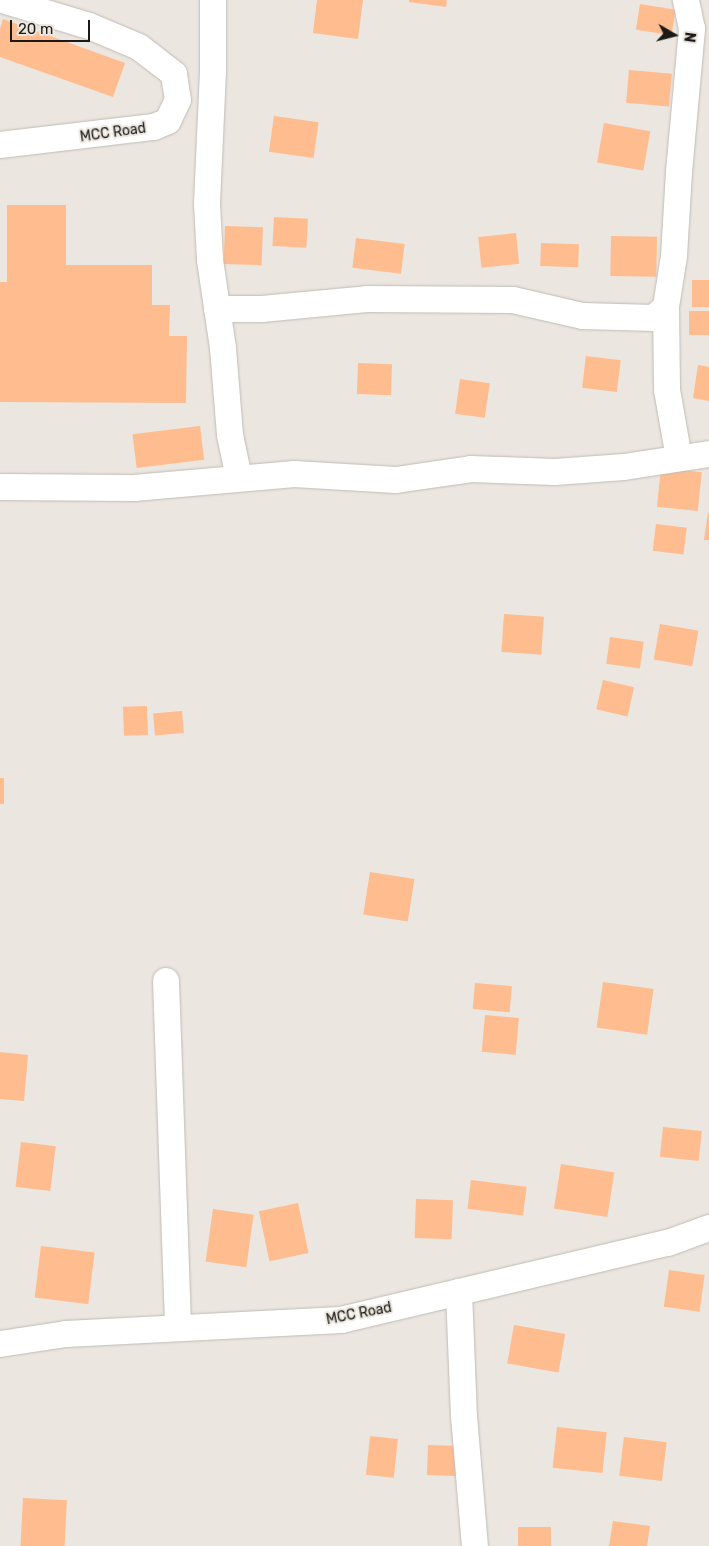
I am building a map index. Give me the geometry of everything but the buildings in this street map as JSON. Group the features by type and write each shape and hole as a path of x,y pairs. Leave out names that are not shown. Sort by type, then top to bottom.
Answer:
{"street":[{"name":"MCC Road","path":"0,145 154,127 168,121 178,100 174,74 139,47 89,26 3,0"},
{"path":"213,0 213,71 207,204 210,260 230,435 239,478"},
{"path":"679,458 667,390 666,306 674,256 679,172 692,29 686,0"},
{"path":"217,309 262,309 367,299 503,299 582,316 654,318 666,306"},
{"path":"0,487 134,488 294,474 396,480 471,469 555,472 624,467 709,454"},
{"path":"166,981 178,1328"},
{"name":"MCC Road","path":"0,1344 66,1334 342,1320 668,1243 709,1228"},
{"path":"459,1292 464,1416 475,1546"}]}
